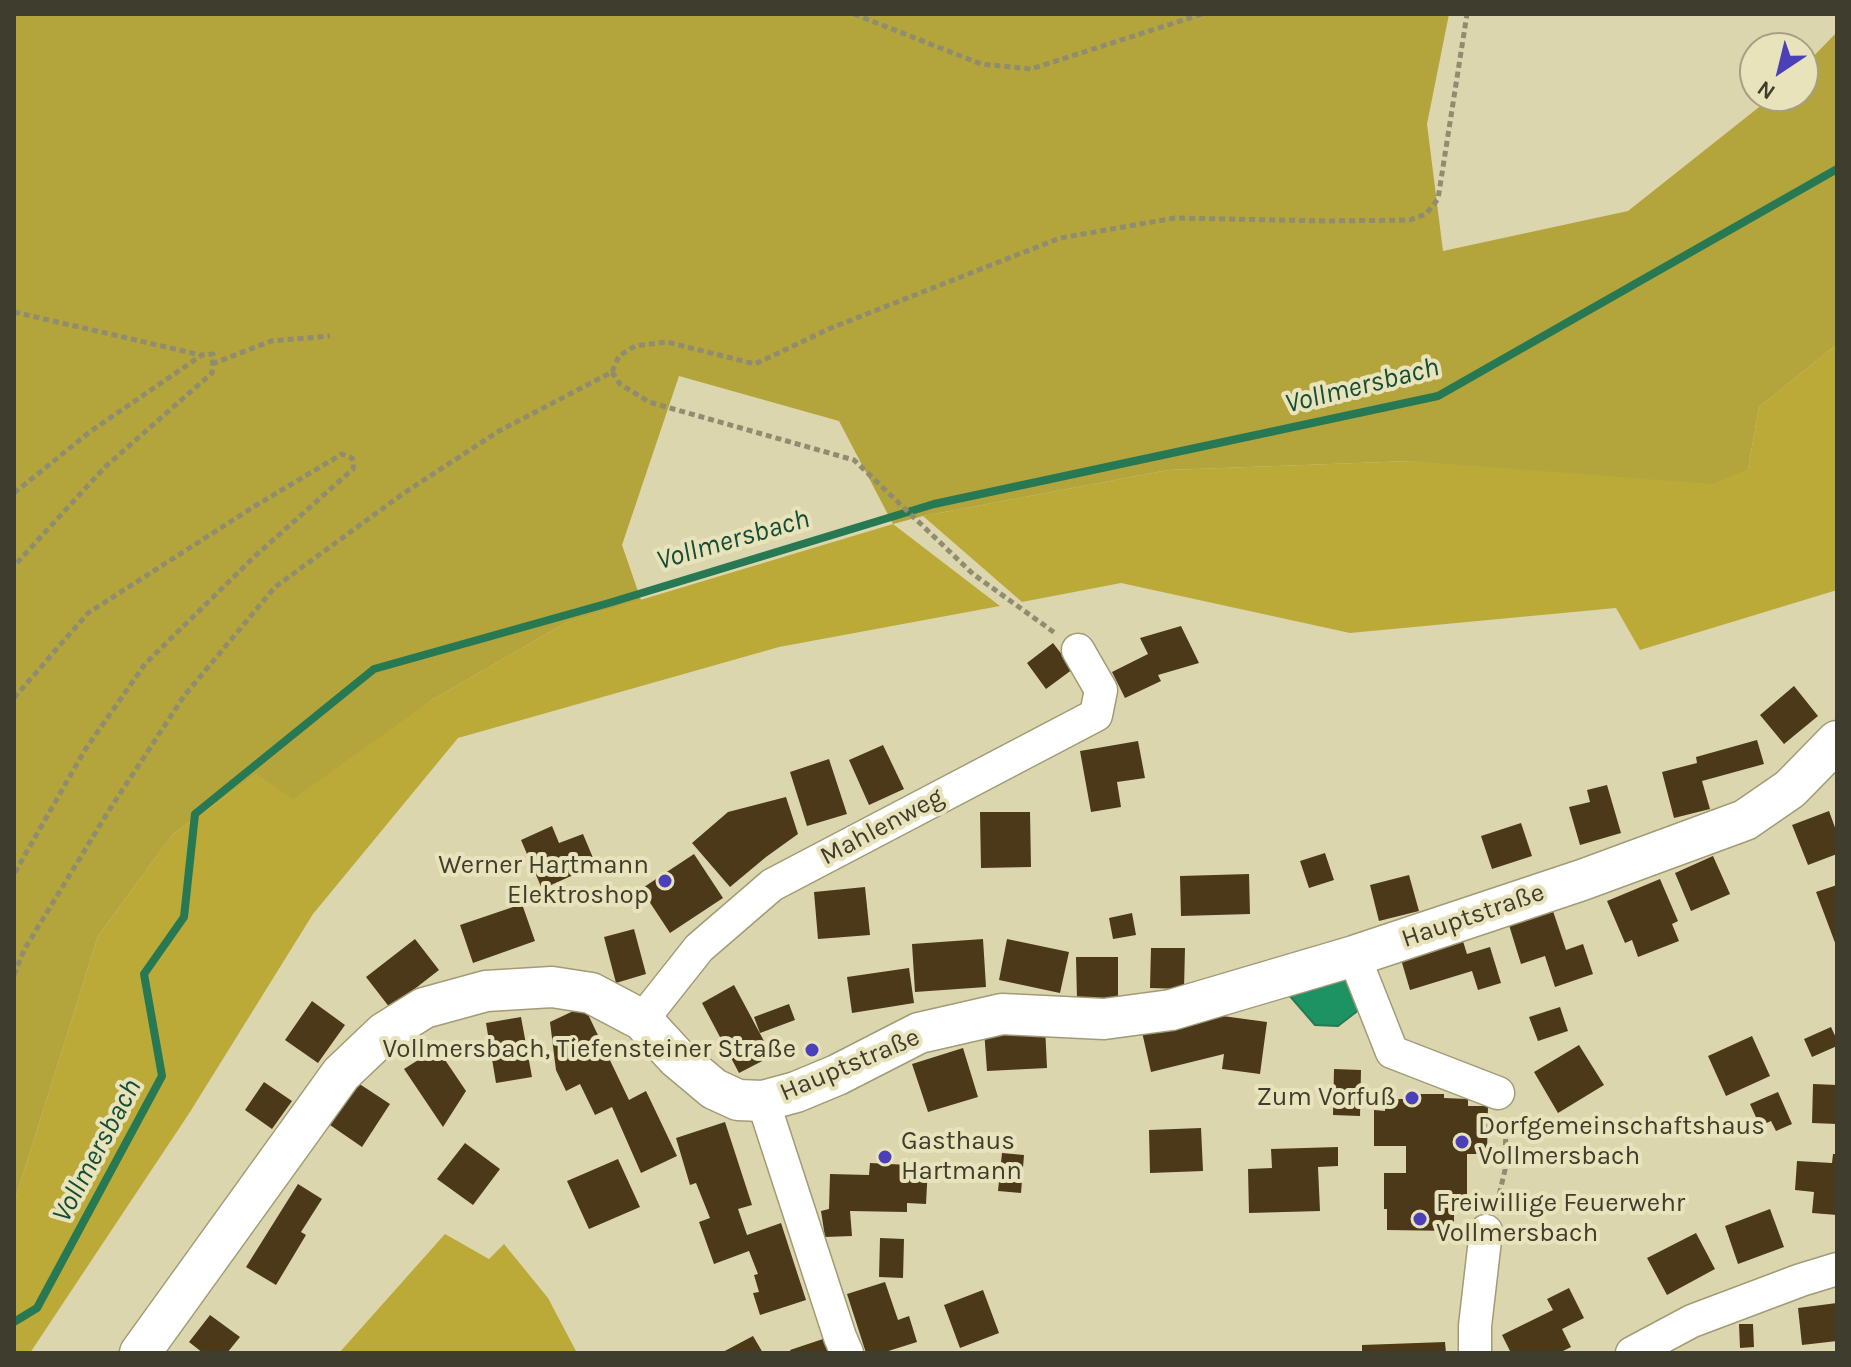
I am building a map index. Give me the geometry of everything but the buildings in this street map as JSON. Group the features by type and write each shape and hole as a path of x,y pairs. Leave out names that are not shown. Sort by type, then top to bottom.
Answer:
{"main road":[{"name":"Hauptstraße","path":"140,1353 341,1074 384,1033 424,1008 486,991 552,987 591,993 642,1020 677,1058 714,1089 738,1100 763,1101 828,1079 919,1033 1002,1014 1104,1019 1171,1010 1354,956 1582,880 1745,820 1790,789 1837,741"}],"street":[{"name":"Mahlenweg","path":"642,1020 699,948 772,885 1096,715 1101,690 1078,650"},
{"path":"1354,956 1392,1052 1498,1093"},
{"path":"763,1101 847,1353"},
{"path":"1475,1353 1475,1326 1486,1231"},
{"path":"1632,1353 1692,1321 1837,1269"}],"path":[{"path":"854,14 981,64 1031,69 1202,14"},
{"path":"14,975 31,938 184,696 275,587 404,493 499,431 612,372 619,356 635,346 667,342 755,364 831,328 1060,238 1175,218 1410,220 1426,214 1438,199 1467,14"},
{"path":"14,312 202,355 213,354 212,373 105,467 14,566"},
{"path":"212,364 271,341 330,336"},
{"path":"14,493 91,431 202,355"},
{"path":"612,372 620,384 649,402 854,460 973,574 1078,650"},
{"path":"14,698 88,613 342,454 352,458 353,469 255,556 145,664 85,750 14,874"},
{"path":"1486,1231 1494,1216 1505,1170 1506,1098 1498,1093"}],"shaded area":[{"path":"14,14 1449,14 1427,124 1443,251 1628,211 1753,112 1819,112 1819,51 1837,32 1837,344 1759,407 1748,469 1713,484 1411,461 1168,470 893,524 839,421 679,376 622,545 641,600 567,622 430,701 293,799 257,774 173,834 98,936 14,1203"},
{"path":"1837,344 1837,590 1640,650 1616,608 1350,633 1121,583 1022,602 923,516 1168,470 1411,461 1748,469 1759,407"},
{"path":"893,524 1000,606 779,647 458,738 313,914 190,1112 30,1353 14,1353 14,1203 98,936 173,834 257,774 430,701 567,622"},
{"path":"1343,977 1351,979 1364,1006 1338,1026 1315,1025 1289,995"},
{"path":"445,1234 489,1259 504,1244 548,1298 577,1353 339,1353"}],"waterway":[{"name":"Vollmersbach","path":"14,1322 37,1308 162,1076 144,974 184,917 195,814 374,669 609,603 934,504 1438,396 1837,169"}],"place":[{"name":"Werner Hartmann Elektroshop","path":"665,881"},
{"name":"Vollmersbach, Tiefensteiner Straße","path":"812,1050"},
{"name":"Zum Vorfuß","path":"1412,1098"},
{"name":"Dorfgemeinschaftshaus Vollmersbach","path":"1462,1142"},
{"name":"Gasthaus Hartmann","path":"885,1157"},
{"name":"Freiwillige Feuerwehr Vollmersbach","path":"1420,1219"}]}
